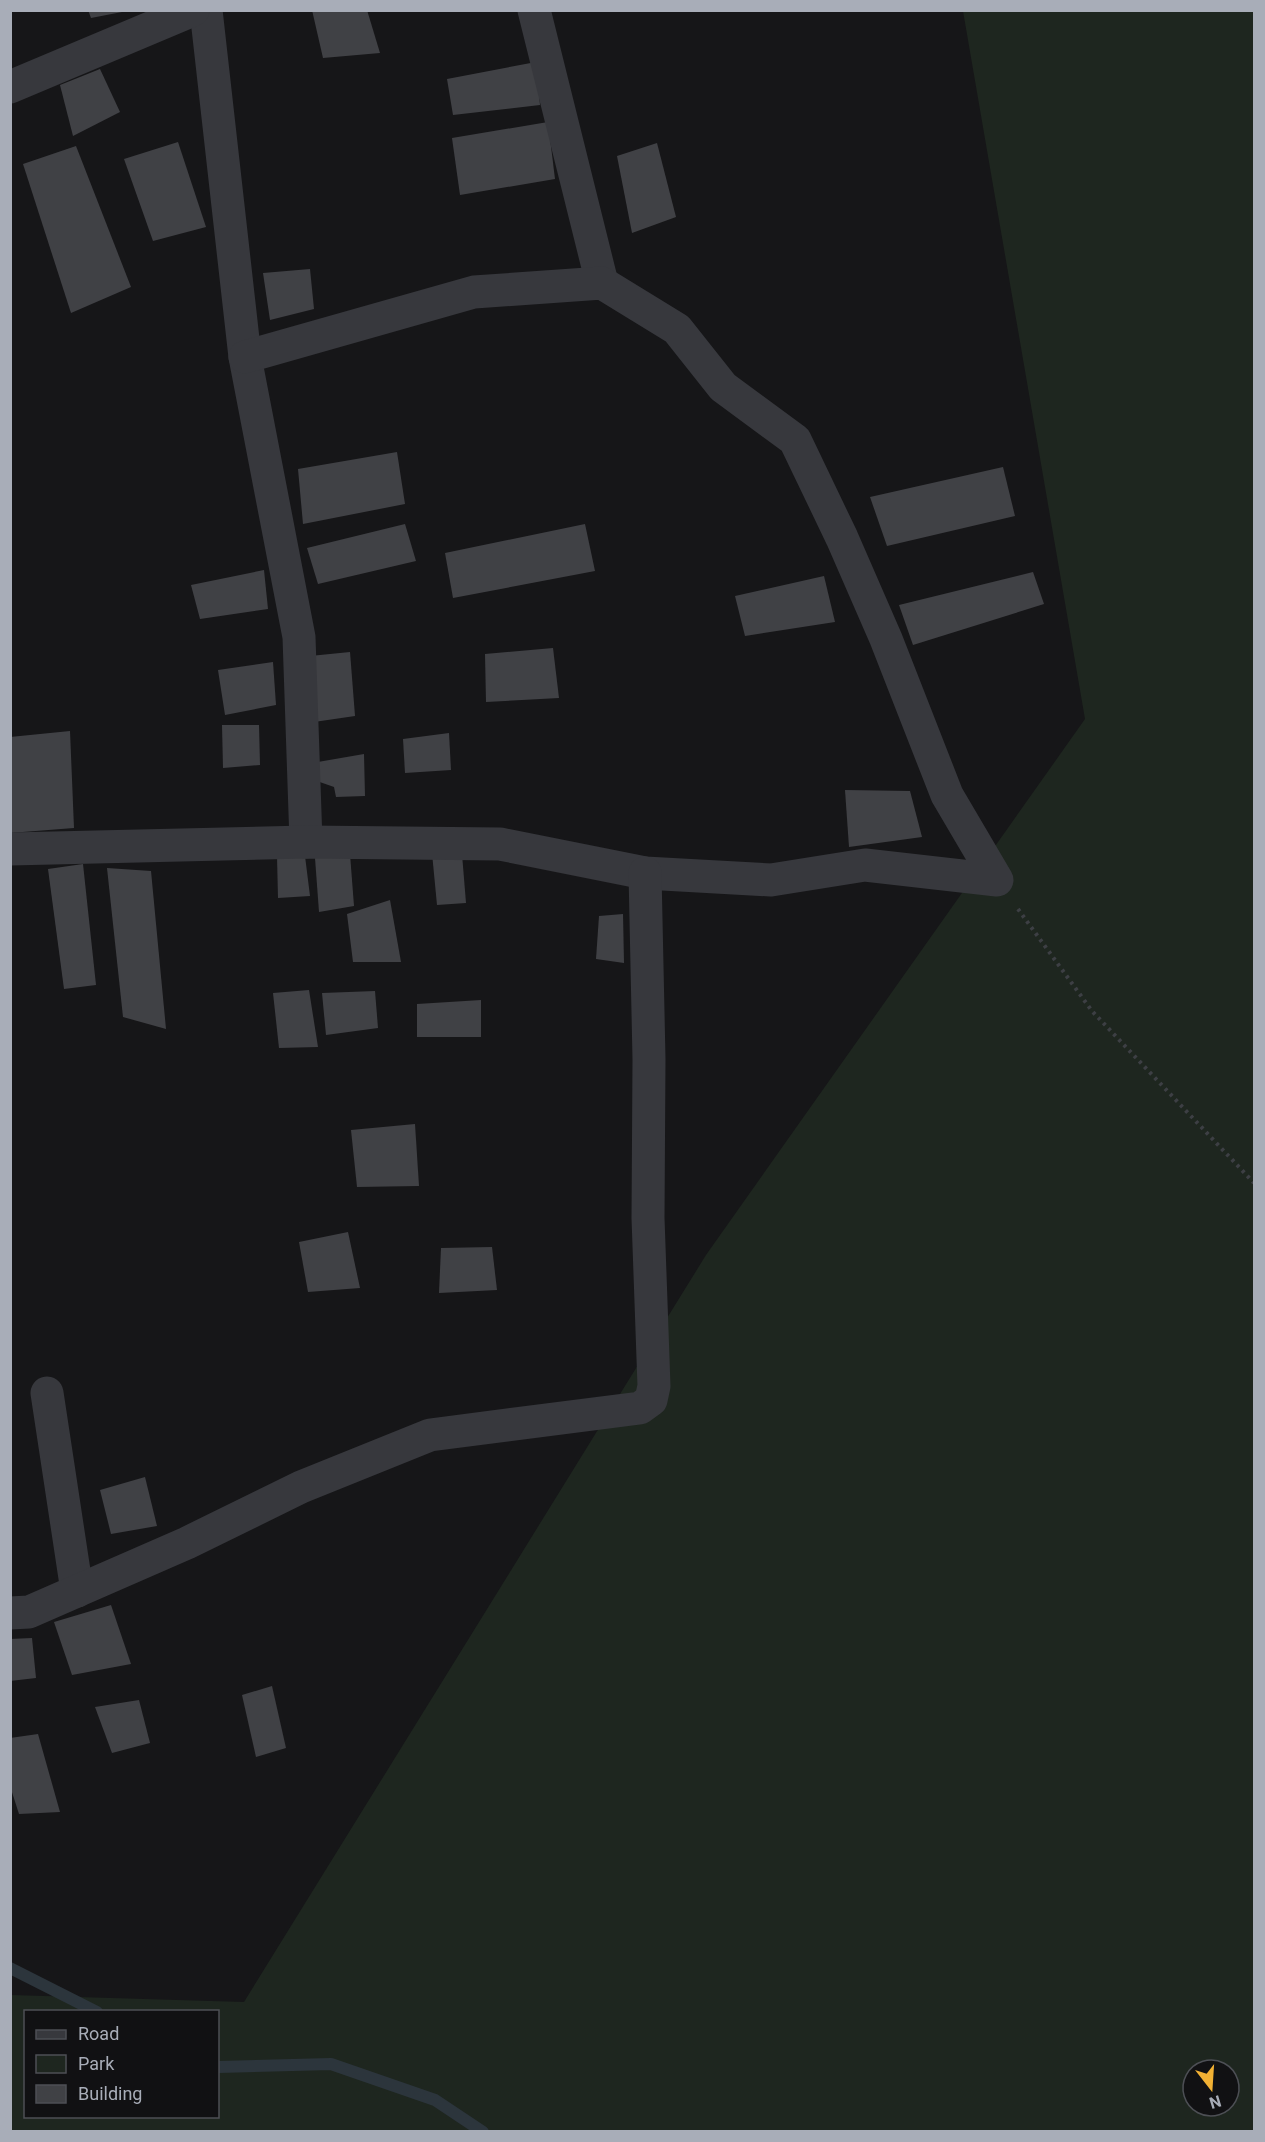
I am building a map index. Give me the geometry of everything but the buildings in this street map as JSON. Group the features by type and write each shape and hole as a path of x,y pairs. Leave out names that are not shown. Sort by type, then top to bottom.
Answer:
{"street":[{"path":"10,87 193,10"},
{"path":"206,10 245,357 299,637 306,842"},
{"path":"534,10 602,283"},
{"path":"245,357 474,292 602,283 677,329 723,387 795,440 842,538 877,619 947,795 996,880"},
{"path":"10,849 306,842 500,844 645,873 771,880 866,865 996,880"},
{"path":"10,1613 29,1612 188,1543 301,1487 430,1435 640,1408 651,1400 654,1386 648,1218 649,1059 645,873"},
{"path":"47,1393 77,1591"}],"path":[{"path":"996,880 1092,1011 1254,1183"}],"green space":[{"path":"963,11 1254,11 1254,2131 11,2132 11,1995 244,2002 706,1255 1085,719"}],"waterway":[{"path":"10,1968 93,2010"},
{"path":"219,2067 331,2064 435,2100 483,2132"}]}
